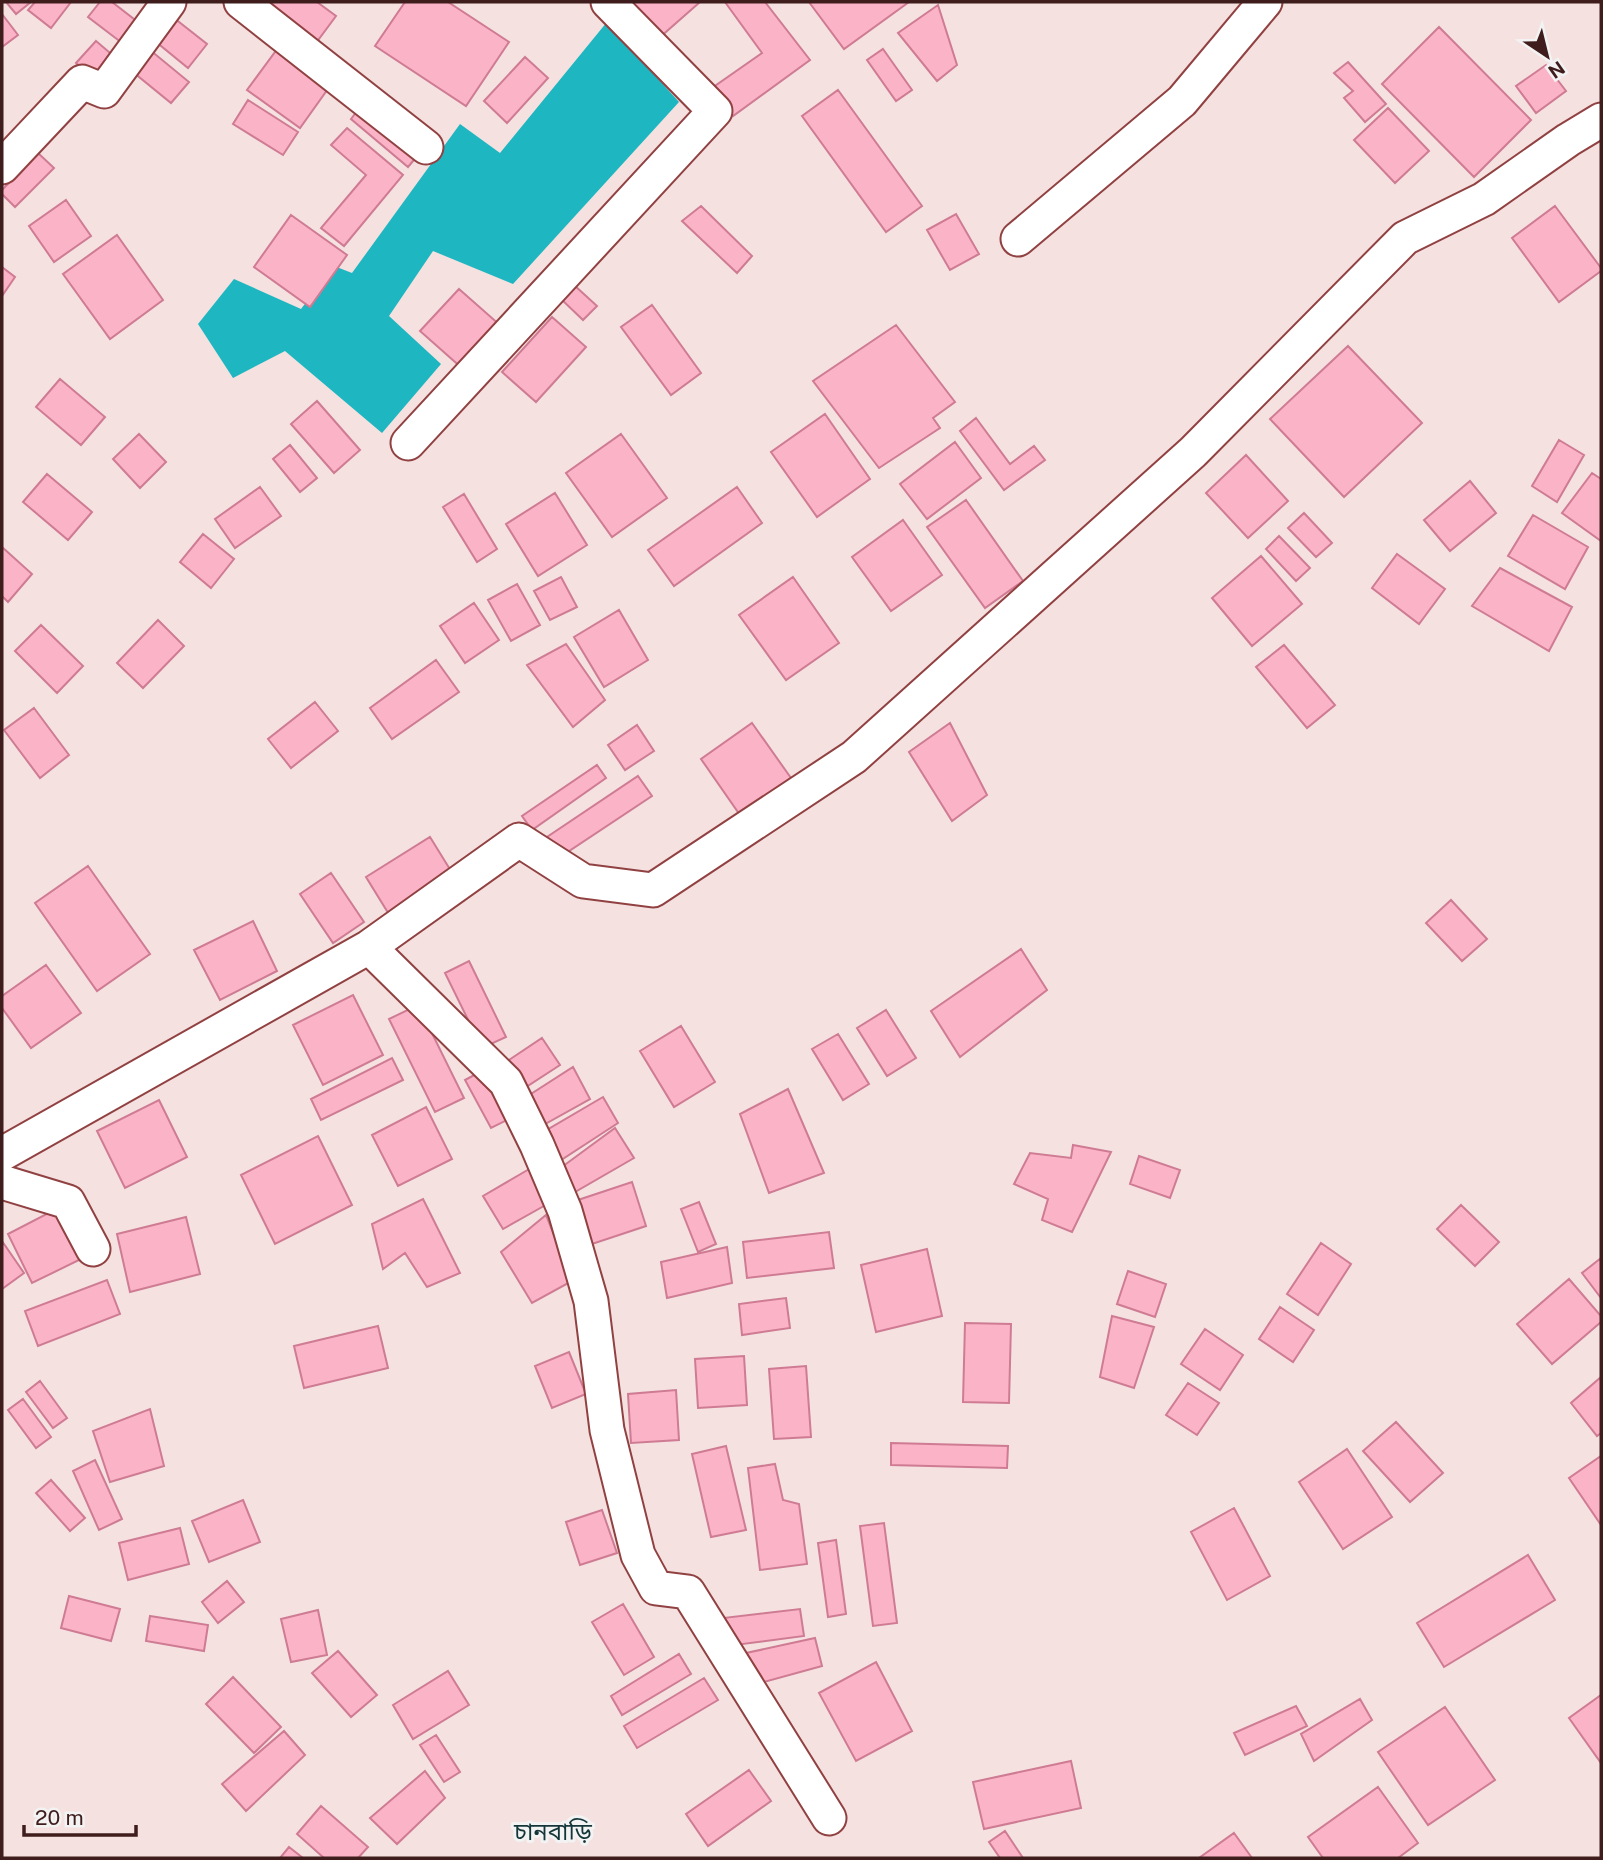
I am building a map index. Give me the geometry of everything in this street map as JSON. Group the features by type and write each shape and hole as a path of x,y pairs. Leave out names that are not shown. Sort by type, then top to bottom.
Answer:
{"street":[{"path":"2,167 82,82 104,91 169,2"},
{"path":"241,2 426,147"},
{"path":"408,443 715,111 608,2"},
{"path":"1018,239 1182,102 1265,2"},
{"path":"2,1154 369,947 519,840 583,881 653,890 854,757 1193,452 1405,237 1484,199 1601,120"},
{"path":"369,947 506,1082 565,1211 591,1301 607,1430 638,1555 656,1588 688,1592 830,1818"},
{"path":"2,1182 68,1202 93,1249"}],"water":[{"path":"607,22 679,102 513,284 433,251 389,316 441,364 382,433 285,351 233,378 198,324 234,279 301,309 334,266 352,273 460,124 500,153"}],"building":[{"path":"6,2 31,2 16,14"},
{"path":"35,2 71,2 51,28 28,10"},
{"path":"100,2 112,2 139,23 122,43 88,17"},
{"path":"245,2 317,2 336,16 310,51"},
{"path":"405,2 448,2 509,42 466,106 375,46"},
{"path":"626,2 700,2 659,38"},
{"path":"725,2 765,2 810,60 733,116 712,88 762,53"},
{"path":"809,2 909,2 844,49"},
{"path":"938,5 957,65 937,81 898,33"},
{"path":"2,14 18,35 2,47"},
{"path":"174,18 207,44 188,68 155,41"},
{"path":"1439,27 1531,120 1474,177 1382,84"},
{"path":"96,41 116,58 96,81 76,63"},
{"path":"278,48 330,86 300,128 247,90"},
{"path":"883,49 912,90 896,101 867,60"},
{"path":"150,50 189,82 171,103 133,72"},
{"path":"525,57 548,78 507,123 484,101"},
{"path":"1348,62 1386,104 1365,122 1344,98 1353,91 1334,73"},
{"path":"1546,65 1566,91 1536,113 1516,86"},
{"path":"838,90 922,206 886,232 802,116"},
{"path":"248,100 298,132 283,155 233,124"},
{"path":"361,106 418,155 408,167 351,119"},
{"path":"1388,108 1429,151 1395,183 1354,140"},
{"path":"347,128 403,175 344,246 321,228 366,175 331,145"},
{"path":"38,153 54,168 15,207 2,194 2,190"},
{"path":"66,200 91,236 54,262 29,226"},
{"path":"701,206 752,256 737,273 682,221"},
{"path":"1555,206 1601,268 1601,271 1559,302 1512,238"},
{"path":"956,214 979,254 950,270 927,230"},
{"path":"291,215 347,255 310,307 254,267"},
{"path":"117,235 163,300 110,339 63,274"},
{"path":"2,267 15,277 2,296"},
{"path":"574,285 597,306 583,320 561,299"},
{"path":"459,289 501,326 463,369 420,331"},
{"path":"652,305 701,373 671,395 621,327"},
{"path":"552,317 586,347 536,402 502,372"},
{"path":"896,325 955,402 933,418 940,428 879,468 813,381"},
{"path":"1348,346 1422,423 1344,497 1270,419"},
{"path":"60,379 105,417 81,445 36,407"},
{"path":"317,401 360,450 334,473 291,424"},
{"path":"825,414 870,479 817,517 771,452"},
{"path":"976,418 1010,464 1034,446 1045,460 1004,490 960,431"},
{"path":"139,434 166,462 140,488 113,459"},
{"path":"621,434 667,498 612,537 566,473"},
{"path":"1559,440 1584,455 1557,502 1532,486"},
{"path":"955,442 981,478 927,519 900,484"},
{"path":"290,445 317,478 300,492 273,459"},
{"path":"1246,455 1288,501 1248,538 1206,493"},
{"path":"1592,473 1601,479 1601,541 1562,513"},
{"path":"47,474 92,512 68,540 23,502"},
{"path":"1470,481 1496,513 1450,551 1424,520"},
{"path":"260,487 281,516 235,548 215,519"},
{"path":"737,487 762,523 674,586 648,550"},
{"path":"555,493 587,545 538,576 506,524"},
{"path":"464,494 497,549 477,562 443,507"},
{"path":"966,500 1023,581 985,608 927,527"},
{"path":"1304,513 1332,543 1316,557 1288,528"},
{"path":"1533,515 1588,547 1565,589 1508,556"},
{"path":"903,520 942,575 891,611 852,557"},
{"path":"203,534 234,559 211,588 180,562"},
{"path":"1279,536 1310,568 1296,581 1266,549"},
{"path":"2,547 32,574 8,602 2,596"},
{"path":"1397,554 1445,589 1419,624 1372,588"},
{"path":"1261,556 1302,604 1252,646 1212,598"},
{"path":"1500,568 1572,607 1549,651 1472,606"},
{"path":"561,577 577,607 550,620 534,591"},
{"path":"793,577 839,643 786,680 739,615"},
{"path":"517,584 540,625 511,641 488,600"},
{"path":"474,603 499,640 465,663 440,626"},
{"path":"619,610 648,660 604,687 574,637"},
{"path":"158,620 184,646 143,688 117,663"},
{"path":"41,625 83,666 57,693 15,651"},
{"path":"566,644 605,700 573,727 527,665"},
{"path":"1284,645 1335,705 1307,728 1256,667"},
{"path":"436,660 459,692 392,739 370,708"},
{"path":"315,702 338,731 291,768 268,739"},
{"path":"34,708 69,755 40,778 4,730"},
{"path":"752,723 791,778 740,815 701,759"},
{"path":"950,723 987,795 952,821 909,752"},
{"path":"637,725 654,751 625,770 608,745"},
{"path":"597,765 606,778 532,830 522,816"},
{"path":"638,776 652,796 554,861 541,841"},
{"path":"430,837 459,884 395,924 366,877"},
{"path":"88,866 150,954 97,991 35,903"},
{"path":"331,873 364,922 333,943 300,894"},
{"path":"1451,900 1487,939 1462,961 1426,923"},
{"path":"253,921 277,971 220,1000 194,950"},
{"path":"1021,949 1047,990 960,1057 931,1011"},
{"path":"469,961 506,1037 482,1048 445,973"},
{"path":"46,965 81,1013 31,1048 2,1008 2,996"},
{"path":"353,995 383,1055 323,1085 293,1025"},
{"path":"418,1005 464,1098 435,1112 389,1019"},
{"path":"886,1010 916,1058 887,1076 857,1028"},
{"path":"681,1026 715,1082 674,1107 640,1051"},
{"path":"838,1034 869,1084 843,1100 812,1049"},
{"path":"542,1038 560,1065 523,1089 506,1062"},
{"path":"392,1058 403,1080 321,1120 311,1099"},
{"path":"489,1067 515,1116 491,1128 465,1080"},
{"path":"573,1067 590,1099 538,1128 520,1101"},
{"path":"788,1089 824,1173 769,1193 740,1114"},
{"path":"603,1097 618,1123 555,1164 540,1134"},
{"path":"159,1100 187,1157 125,1188 97,1131"},
{"path":"426,1107 452,1159 398,1186 372,1135"},
{"path":"615,1128 634,1158 575,1192 555,1172"},
{"path":"318,1136 352,1205 275,1244 241,1175"},
{"path":"1073,1145 1111,1152 1072,1232 1042,1220 1048,1199 1014,1184 1030,1153 1071,1158"},
{"path":"1139,1156 1180,1170 1170,1198 1130,1184"},
{"path":"531,1168 551,1202 503,1229 483,1196"},
{"path":"632,1182 646,1226 589,1245 575,1201"},
{"path":"423,1199 460,1273 427,1287 405,1253 383,1269 372,1224"},
{"path":"699,1202 716,1244 698,1252 681,1209"},
{"path":"1461,1205 1499,1242 1475,1266 1437,1229"},
{"path":"58,1208 83,1258 32,1283 8,1234"},
{"path":"546,1215 572,1281 532,1303 501,1252"},
{"path":"186,1217 200,1274 130,1292 117,1234"},
{"path":"829,1232 834,1268 747,1278 743,1242"},
{"path":"2,1241 24,1273 2,1289"},
{"path":"1321,1243 1351,1264 1318,1315 1287,1294"},
{"path":"727,1247 732,1283 667,1298 661,1262"},
{"path":"927,1249 942,1316 876,1332 861,1265"},
{"path":"1601,1258 1601,1298 1582,1273"},
{"path":"1128,1271 1166,1284 1155,1317 1117,1304"},
{"path":"1569,1279 1601,1316 1601,1322 1552,1364 1517,1324"},
{"path":"107,1280 120,1314 38,1346 25,1311"},
{"path":"786,1298 790,1328 742,1335 739,1304"},
{"path":"1280,1307 1314,1330 1293,1362 1259,1339"},
{"path":"1112,1316 1154,1327 1134,1388 1100,1377"},
{"path":"965,1323 1011,1324 1009,1403 963,1402"},
{"path":"378,1326 388,1368 304,1388 294,1346"},
{"path":"1205,1329 1243,1355 1220,1390 1181,1364"},
{"path":"569,1352 586,1394 552,1408 535,1366"},
{"path":"744,1356 747,1405 698,1408 695,1359"},
{"path":"806,1366 811,1437 774,1439 769,1369"},
{"path":"1601,1377 1601,1433 1597,1436 1571,1403"},
{"path":"40,1381 67,1418 53,1428 26,1392"},
{"path":"1188,1383 1219,1403 1197,1435 1166,1415"},
{"path":"676,1390 679,1440 631,1443 628,1394"},
{"path":"23,1399 51,1437 36,1448 8,1410"},
{"path":"150,1409 164,1466 110,1482 93,1431"},
{"path":"1396,1422 1443,1473 1410,1502 1363,1451"},
{"path":"891,1443 1008,1446 1007,1468 891,1465"},
{"path":"726,1446 746,1530 711,1537 692,1454"},
{"path":"1347,1449 1392,1517 1343,1549 1299,1482"},
{"path":"1601,1456 1601,1525 1569,1478"},
{"path":"95,1460 122,1519 99,1530 73,1471"},
{"path":"775,1464 783,1500 799,1504 807,1564 760,1570 748,1468"},
{"path":"51,1480 85,1518 70,1531 36,1493"},
{"path":"243,1500 260,1542 209,1562 192,1521"},
{"path":"1234,1508 1270,1576 1227,1600 1191,1532"},
{"path":"602,1510 617,1553 580,1565 566,1522"},
{"path":"884,1523 897,1623 873,1626 860,1526"},
{"path":"180,1528 189,1564 128,1580 119,1543"},
{"path":"836,1540 846,1614 828,1617 818,1543"},
{"path":"1528,1555 1555,1600 1444,1667 1417,1623"},
{"path":"227,1581 244,1602 218,1623 202,1602"},
{"path":"69,1596 120,1609 111,1641 61,1628"},
{"path":"623,1604 654,1657 624,1675 592,1622"},
{"path":"800,1609 804,1636 727,1646 723,1618"},
{"path":"318,1610 327,1655 291,1662 281,1619"},
{"path":"150,1616 208,1625 204,1651 146,1641"},
{"path":"815,1638 822,1666 760,1683 737,1655"},
{"path":"338,1651 377,1695 351,1717 312,1673"},
{"path":"679,1654 691,1674 622,1715 611,1696"},
{"path":"876,1662 912,1731 856,1761 819,1693"},
{"path":"448,1671 469,1705 413,1739 393,1705"},
{"path":"233,1677 281,1727 254,1753 206,1704"},
{"path":"704,1678 718,1700 637,1748 624,1726"},
{"path":"1601,1695 1601,1763 1569,1718"},
{"path":"1360,1699 1372,1720 1314,1761 1301,1734"},
{"path":"1296,1706 1307,1726 1245,1755 1234,1733"},
{"path":"1445,1707 1495,1780 1428,1825 1378,1752"},
{"path":"284,1731 305,1755 246,1811 222,1784"},
{"path":"436,1735 460,1772 444,1782 420,1745"},
{"path":"1071,1761 1081,1808 984,1829 973,1782"},
{"path":"749,1770 771,1801 708,1846 686,1814"},
{"path":"425,1771 445,1798 397,1844 370,1818"},
{"path":"1378,1787 1418,1843 1398,1858 1323,1858 1308,1837"},
{"path":"321,1806 368,1847 358,1858 324,1858 297,1834"},
{"path":"1005,1831 1023,1858 1000,1858 989,1842"},
{"path":"1234,1833 1252,1858 1199,1858"},
{"path":"289,1847 303,1858 280,1858"}],"district":[{"name":"চানবাড়ি","path":"553,1831"}]}
